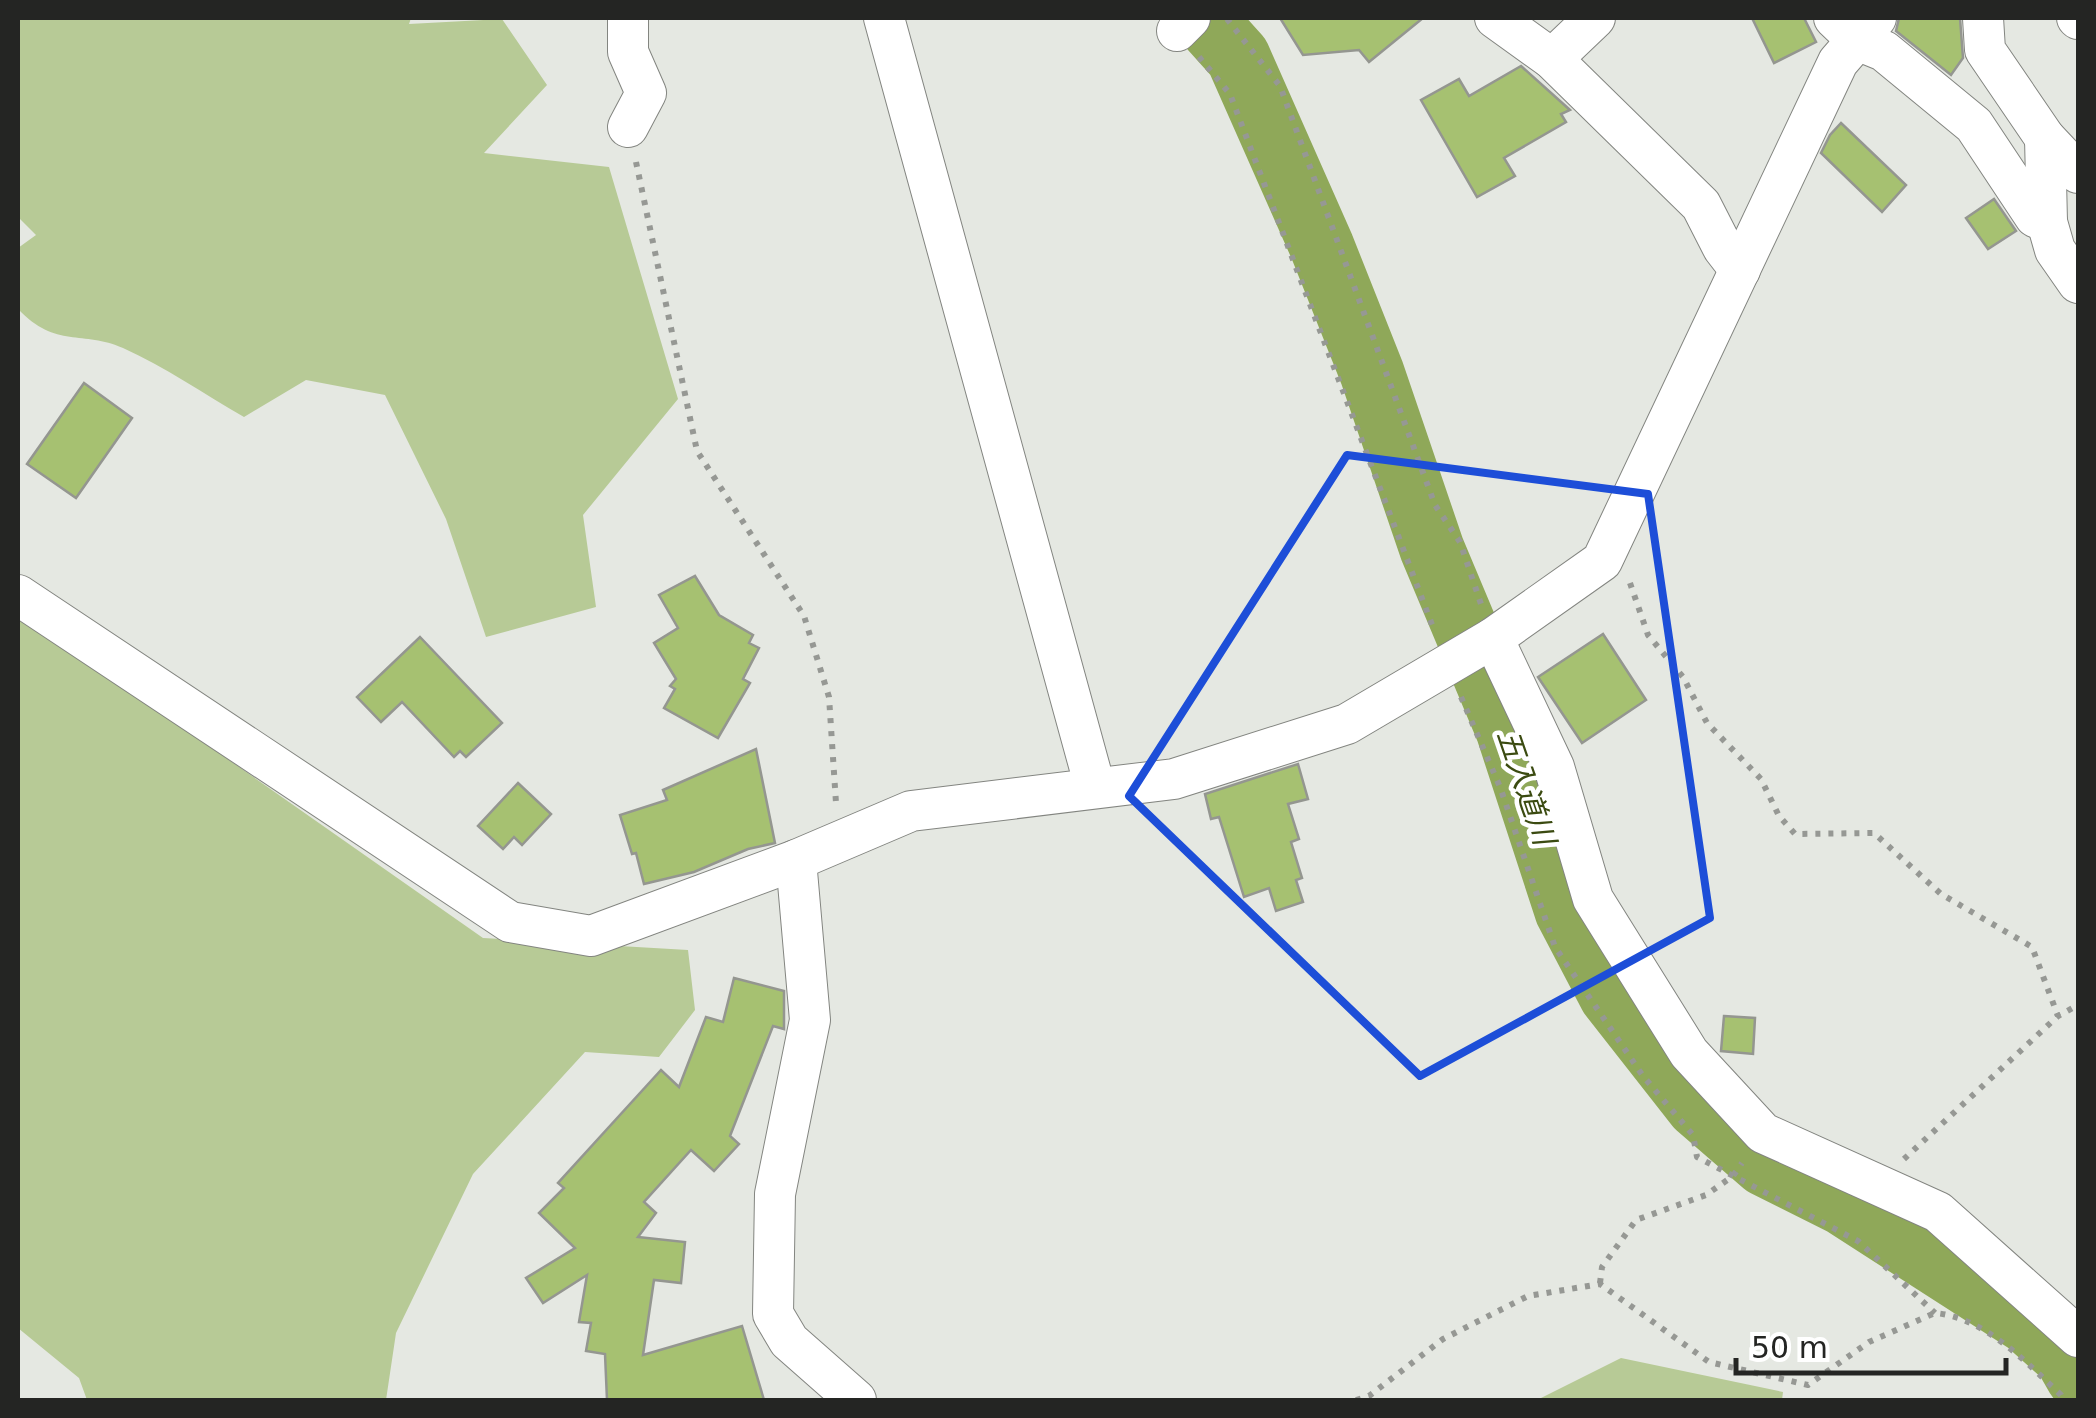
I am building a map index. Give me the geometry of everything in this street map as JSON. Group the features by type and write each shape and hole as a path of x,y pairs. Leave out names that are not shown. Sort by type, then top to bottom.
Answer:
{"street":[{"path":"628,18 628,52 646,93 628,127"},
{"path":"884,18 1095,788"},
{"path":"1494,18 1552,59 1700,205 1740,270"},
{"path":"1552,59 1595,18"},
{"path":"1982,18 1985,50 2045,138 2078,173"},
{"path":"18,595 510,922 591,936 796,860 911,811 1174,779 1346,724 1493,638 1602,561 1856,25 1974,124 2035,217 2048,222"},
{"path":"2045,138 2048,222 2055,250 2078,283"},
{"path":"1493,638 1554,768 1593,899 1689,1053 1763,1133 1938,1212 2078,1336"},
{"path":"796,860 810,1020 776,1194 773,1314 789,1341 856,1400"}],"path":[{"path":"1226,18 1280,86 1435,506 1460,542 1493,638"},
{"path":"1184,24 1230,94 1448,665"},
{"path":"628,127 697,451 804,616 824,681 839,842"},
{"path":"1602,561 1626,571 1648,635 1683,676 1707,724 1761,780 1778,816 1795,834 1874,832 1942,894 2032,946 2058,1016"},
{"path":"1881,1186 1886,1176 2058,1016 2078,1005"},
{"path":"1600,1284 1602,1266 1636,1220 1706,1195 1733,1176"},
{"path":"1356,1400 1369,1396 1444,1339 1528,1296 1600,1284 1709,1362 1808,1386 1869,1342 1935,1313 1947,1314 2005,1342 2063,1400"}],"highlighted area":[{"path":"1347,455 1648,494 1710,918 1420,1076 1129,796"}],"green space":[{"path":"18,18 411,18 409,24 502,19 547,85 484,153 609,167 678,399 583,515 596,607 486,637 446,519 385,395 306,380 244,417 123,348 57,334 18,309 18,248 36,235 18,217"},
{"path":"18,612 483,938 688,950 695,1010 659,1057 585,1052 473,1174 396,1333 386,1400 87,1400 79,1378 18,1328"},
{"path":"1621,1358 1783,1392 1782,1400 1537,1400"}],"building":[{"path":"1280,18 1423,18 1369,62 1359,50 1303,55"},
{"path":"1752,18 1804,18 1816,42 1774,63"},
{"path":"1899,18 1960,18 1963,58 1951,75 1896,31"},
{"path":"1521,66 1570,110 1561,114 1566,122 1504,158 1515,176 1477,197 1421,100 1459,79 1469,96"},
{"path":"1841,123 1906,185 1882,212 1821,153"},
{"path":"1994,199 2016,231 1988,249 1966,218"},
{"path":"84,383 132,418 76,498 27,464"},
{"path":"695,576 719,615 753,635 749,643 759,648 743,679 750,683 718,738 664,708 676,679 654,643 678,628 659,595"},
{"path":"1603,634 1646,700 1582,743 1538,677"},
{"path":"420,637 502,723 466,757 460,751 454,757 402,702 381,722 357,697"},
{"path":"756,749 775,843 748,849 694,872 644,884 620,815 667,800 663,790"},
{"path":"1298,764 1308,799 1288,804 1299,839 1291,842 1302,878 1296,880 1303,902 1276,911 1269,888 1244,897 1219,817 1211,819 1205,794"},
{"path":"518,783 551,814 522,845 514,837 503,849 478,826"},
{"path":"734,978 784,991 784,1029 773,1026 730,1136 739,1144 714,1171 691,1150 644,1202 656,1213 638,1237 685,1242 681,1283 654,1280 643,1355 742,1326 764,1400 607,1400 605,1354 586,1351 591,1323 579,1322 587,1275 543,1303 526,1278 575,1248 539,1213 564,1188 558,1183 661,1070 679,1087 706,1017 723,1022"},
{"path":"1724,1016 1755,1018 1753,1054 1721,1051"}],"waterway":[{"name":"五入道川","path":"1203,18 1238,57 1322,247 1372,373 1432,549 1508,730 1567,911 1611,995 1698,1106 1765,1164 1843,1203 2028,1322 2066,1356 2078,1377"}]}
